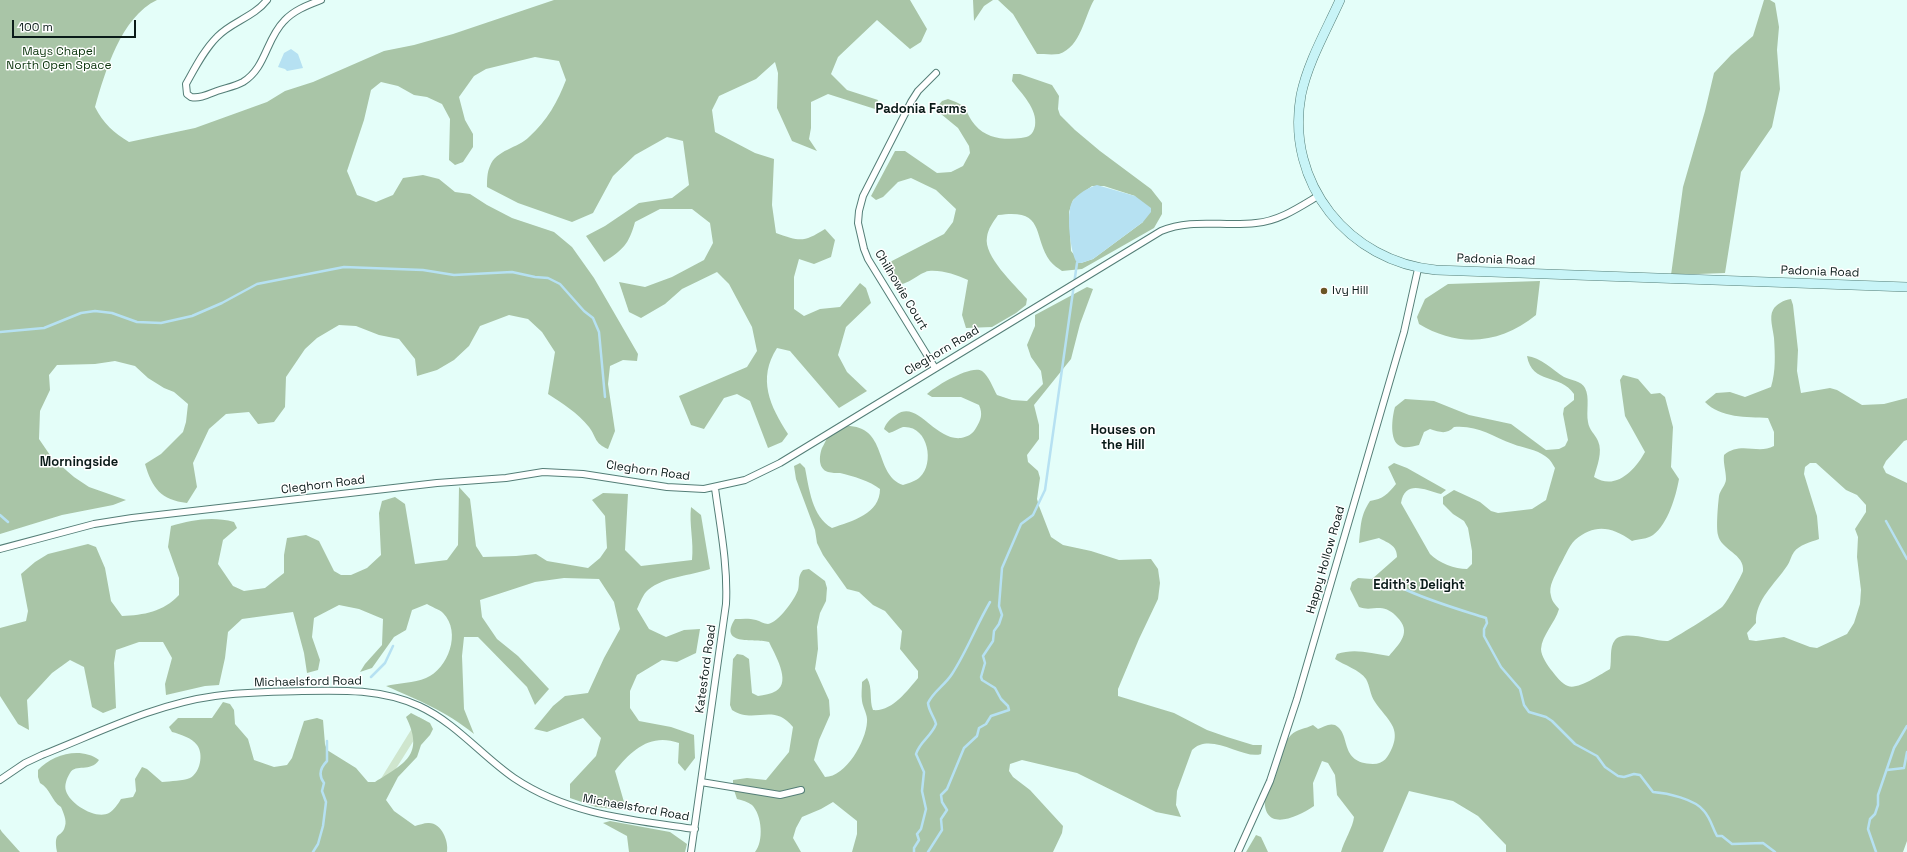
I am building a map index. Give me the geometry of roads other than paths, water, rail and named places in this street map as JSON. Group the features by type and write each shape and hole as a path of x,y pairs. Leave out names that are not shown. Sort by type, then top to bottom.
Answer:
{"main road":[{"name":"Padonia Road","path":"1340,0 1310,66 1301,101 1299,133 1302,150 1306,168 1318,196 1341,226 1358,241 1386,258 1418,269 1907,287"}],"street":[{"path":"267,0 258,9 226,29 209,46 186,84 187,94 191,97 200,97 242,83 250,77 263,60 272,39 284,21 306,6 321,0"},
{"name":"Chilhowie Court","path":"935,368 868,258 859,235 858,223 859,211 863,196 911,102 918,91 936,73"},
{"name":"Cleghorn Road","path":"0,549 94,524 132,518 429,484 506,478 543,472 583,474 688,489 714,488 744,480 764,472 1161,230 1170,226 1194,224 1242,224 1270,220 1293,211 1318,196"},
{"name":"Happy Hollow Road","path":"1238,852 1270,781 1297,699 1404,332 1418,269"},
{"name":"Katesford Road","path":"691,852 726,604 727,584 714,488"},
{"name":"Michaelsford Road","path":"0,780 25,762 159,709 192,700 238,694 360,691 383,694 406,701 427,710 456,730 495,764 515,778 551,799 594,813 695,829"},
{"path":"701,782 780,795 802,790"}],"water":[{"path":"291,49 298,54 303,68 287,71 278,67 284,53"},
{"path":"1097,185 1135,196 1151,208 1151,212 1143,222 1093,259 1077,263 1072,250 1071,242 1069,223 1070,207 1074,199 1080,194 1090,187"}],"waterway":[{"path":"928,852 942,830 941,819 947,810 942,802 941,795 947,789 964,748 977,736 979,728 986,724 991,716 1009,710 1008,706 1001,699 995,688 982,680 981,677 985,663 983,656 993,641 994,631 999,624 1002,615 999,606 1002,568 1021,524 1033,515 1045,490 1077,263"},
{"path":"0,332 44,328 81,313 95,311 112,313 137,322 161,323 192,316 222,303 257,284 344,267 423,270 454,275 512,272 548,278 560,284 584,311 593,318 599,332 605,397"},
{"path":"0,515 8,522"},
{"path":"1886,521 1907,559"},
{"path":"1402,588 1433,601 1486,618 1487,623 1484,629 1484,636 1501,667 1520,689 1524,705 1529,712 1546,717 1552,721 1575,744 1597,756 1605,767 1618,776 1624,777 1634,774 1640,775 1653,792 1673,795 1694,803 1706,814 1717,836 1722,836 1732,844 1763,843 1775,852"},
{"path":"914,852 914,848 919,840 917,834 921,829 926,809 922,791 924,772 916,754 936,724 929,709 928,703 933,695 949,678 957,665 990,602"},
{"path":"371,677 385,663 393,646"},
{"path":"1876,852 1868,829 1870,819 1875,814 1878,805 1878,795 1894,748 1907,726"},
{"path":"313,852 318,844 323,826 326,802 322,791 324,783 320,774 321,769 327,761 327,741"},
{"path":"1887,770 1904,768 1907,752"}],"place":[{"name":"Ivy Hill","path":"1324,291"}],"district":[{"name":"Padonia Farms","path":"921,109"},
{"name":"Houses on the Hill","path":"1123,438"},
{"name":"Morningside","path":"79,462"},
{"name":"Edith's Delight","path":"1419,585"}],"park label":[{"name":"Mays Chapel North Open Space","path":"59,59"}]}
